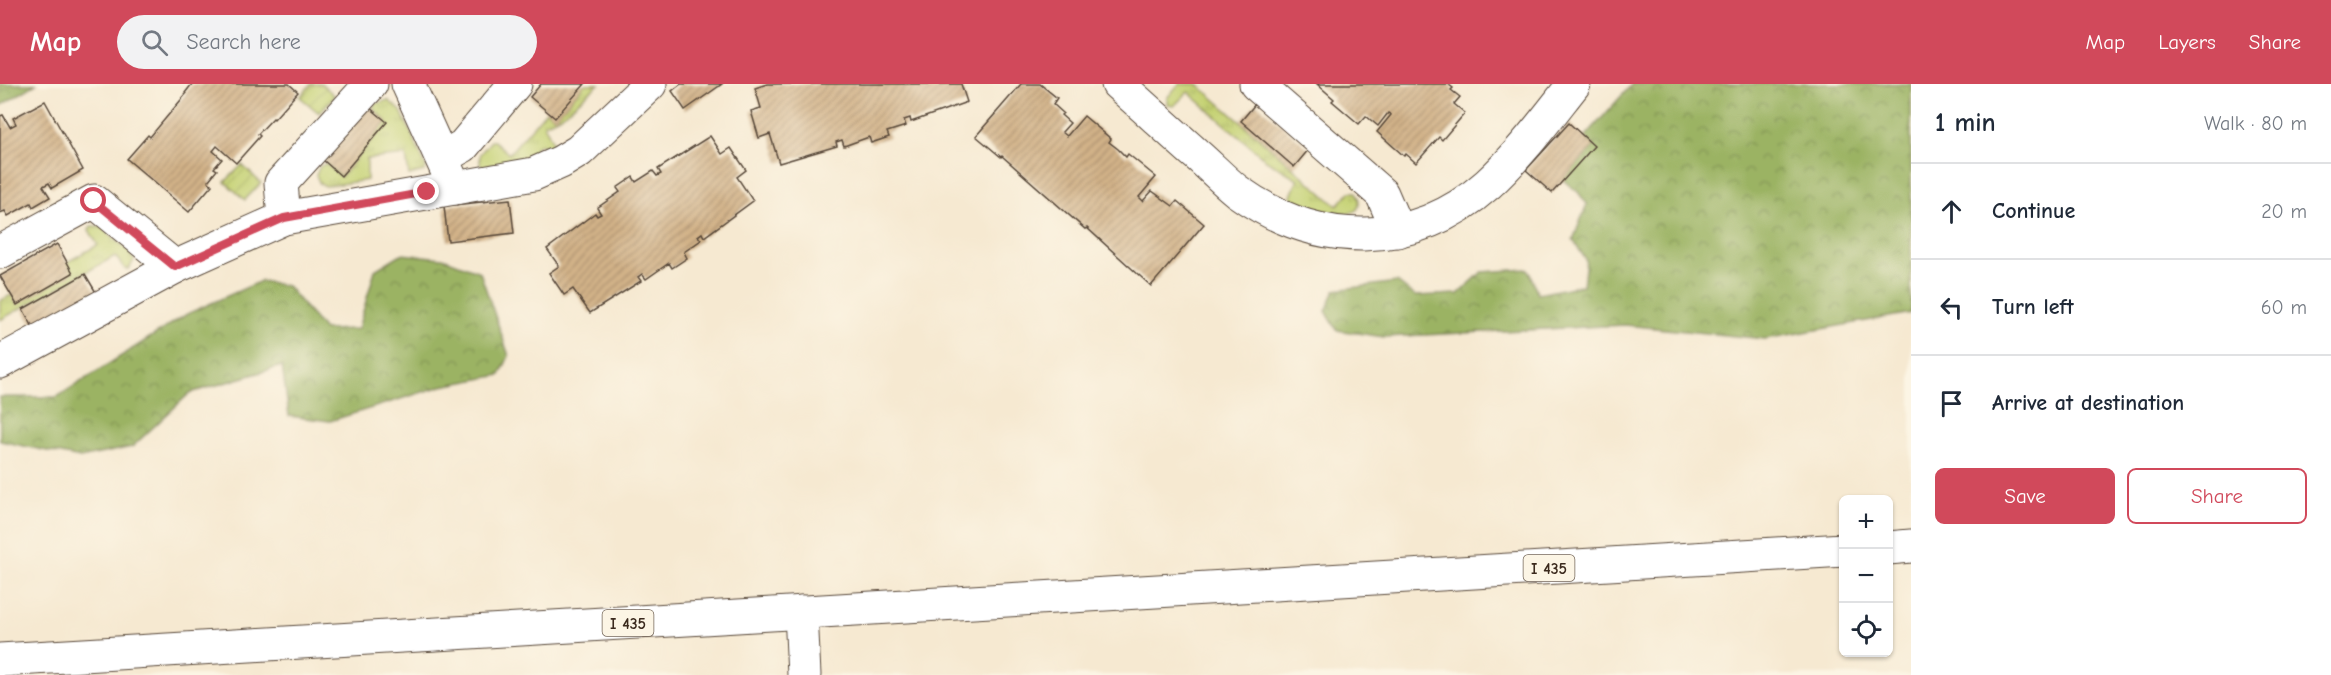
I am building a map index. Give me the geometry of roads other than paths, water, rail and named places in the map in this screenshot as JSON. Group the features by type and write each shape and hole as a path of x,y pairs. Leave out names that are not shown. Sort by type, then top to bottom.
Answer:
{"main road":[{"path":"284,218 281,183 371,84"},
{"path":"408,84 456,188"},
{"path":"443,157 462,146 515,84"},
{"path":"0,362 175,267 284,218 534,174 579,151 650,84"},
{"path":"1256,84 1382,194 1398,231"},
{"path":"1136,90 1235,189 1262,207 1297,223 1334,233 1365,236 1398,231 1422,224 1452,210 1489,183 1531,138 1574,84"},
{"path":"0,252 94,201 175,267"},
{"path":"1893,548 1911,546"},
{"name":"I 435","path":"0,660 1839,550"},
{"path":"801,612 804,675"}]}
